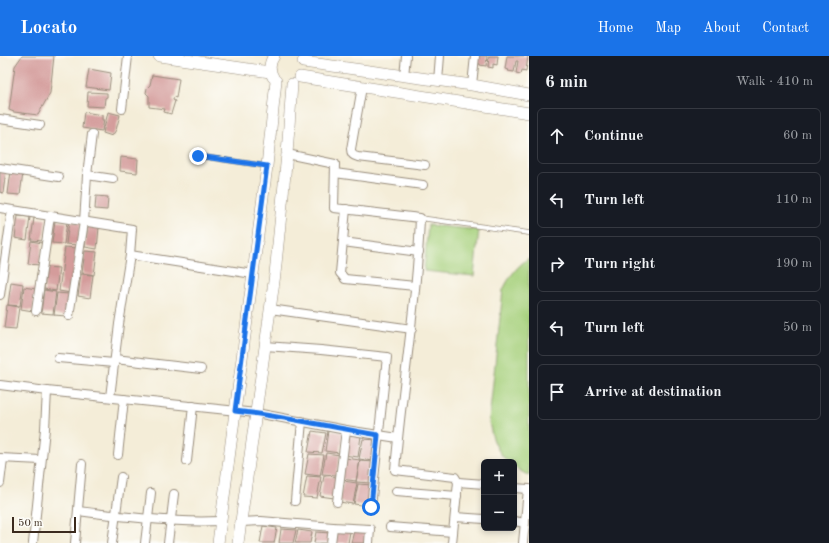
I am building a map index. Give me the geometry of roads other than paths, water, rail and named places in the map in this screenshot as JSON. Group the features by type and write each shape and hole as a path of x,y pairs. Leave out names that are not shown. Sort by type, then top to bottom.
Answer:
{"street":[{"path":"122,109 128,56"},
{"path":"159,56 249,68"},
{"path":"202,56 219,59 273,76 281,84 296,81 362,87 529,113"},
{"path":"218,543 267,166 273,76 270,66 271,60 274,56"},
{"path":"404,76 406,56"},
{"path":"438,81 440,56"},
{"path":"472,85 475,56"},
{"path":"238,543 275,274 296,81 303,73 304,67 301,59 529,94"},
{"path":"362,87 351,153 354,156 425,165"},
{"path":"0,119 40,125"},
{"path":"69,316 84,222 87,175 92,134"},
{"path":"287,154 335,164 334,208 420,218 419,252 412,329 395,470 455,477 458,482 452,543"},
{"path":"0,168 58,176"},
{"path":"335,173 423,185"},
{"path":"87,175 113,178"},
{"path":"0,208 132,229 130,255 119,324 110,397"},
{"path":"346,209 340,273 345,279 415,286"},
{"path":"0,295 12,210"},
{"path":"36,311 50,216"},
{"path":"343,242 419,252"},
{"path":"130,255 253,274"},
{"path":"270,309 412,329"},
{"path":"265,346 386,357 371,507"},
{"path":"58,358 114,361 201,369"},
{"path":"0,385 256,413 398,438"},
{"path":"33,543 45,429 47,391"},
{"path":"118,455 124,399"},
{"path":"187,461 193,406"},
{"path":"295,501 302,421"},
{"path":"337,502 346,430"},
{"path":"0,483 2,458 41,460"},
{"path":"75,543 82,464"},
{"path":"112,543 120,477"},
{"path":"458,482 481,484"},
{"path":"517,488 529,489 523,543"},
{"path":"396,491 457,496"},
{"path":"145,543 151,493"},
{"path":"168,543 174,494"},
{"path":"78,511 170,521 220,521"},
{"path":"455,517 481,519"},
{"path":"241,522 261,521 370,529 369,543"},
{"path":"517,522 525,523"},
{"path":"331,543 333,527"},
{"path":"390,527 453,532"}],"lane":[{"path":"198,156 267,166"},
{"path":"420,218 529,233"}]}
